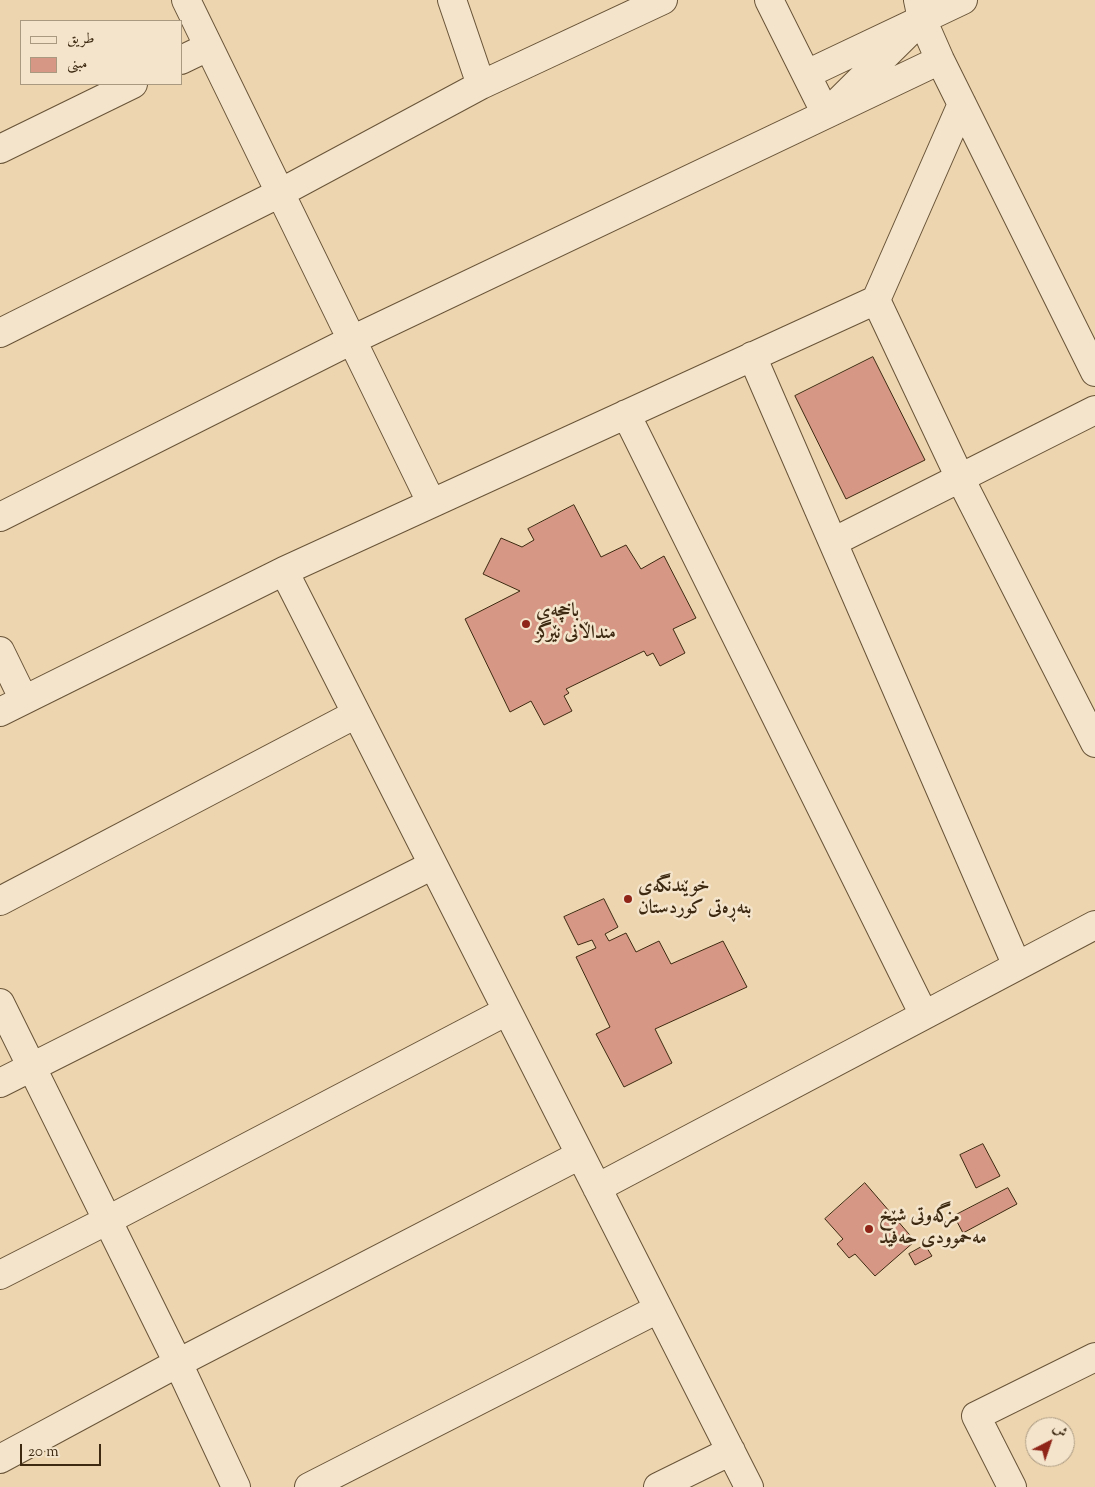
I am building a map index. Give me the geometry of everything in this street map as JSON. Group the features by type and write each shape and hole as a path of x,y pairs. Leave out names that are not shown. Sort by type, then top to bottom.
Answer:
{"street":[{"path":"186,0 431,502"},
{"path":"452,0 480,85"},
{"path":"0,333 280,193 480,85 663,0"},
{"path":"769,0 826,114"},
{"path":"806,74 920,10 963,0"},
{"path":"920,10 940,60 1095,372"},
{"path":"826,114 874,67 920,10"},
{"path":"182,60 208,47"},
{"path":"806,74 940,60"},
{"path":"0,517 352,340 940,60"},
{"path":"0,149 131,85"},
{"path":"0,712 284,571 431,502 876,300 962,104"},
{"path":"876,300 960,478 1095,743"},
{"path":"752,356 1017,966"},
{"path":"833,542 1095,410"},
{"path":"626,414 924,1015"},
{"path":"284,571 749,1487"},
{"path":"0,651 24,700"},
{"path":"0,901 356,714"},
{"path":"0,1083 433,865"},
{"path":"597,1188 1095,925"},
{"path":"0,1004 178,1363 236,1487"},
{"path":"0,1274 108,1220 507,1011"},
{"path":"0,1459 178,1363 580,1155"},
{"path":"309,1487 658,1309"},
{"path":"1012,1487 976,1416 1095,1357"},
{"path":"658,1487 730,1451"}],"building":[{"path":"873,357 925,460 846,499 795,396"},
{"path":"574,505 601,557 626,545 641,569 664,556 696,618 673,629 685,653 660,666 653,653 647,656 644,651 566,689 569,693 564,696 572,711 544,725 531,701 510,712 465,619 520,591 483,574 501,538 522,547 534,540 528,529"},
{"path":"604,899 618,927 605,934 609,941 626,933 636,952 659,941 671,964 723,941 747,987 655,1029 672,1063 624,1087 596,1034 610,1027 576,957 596,948 592,940 578,945 564,917"},
{"path":"983,1144 1000,1176 976,1188 960,1155"},
{"name":"مزگەوتی شێخ مەحموودی حەفید","path":"865,1183 915,1241 875,1276 855,1254 849,1258 837,1244 843,1239 825,1219"},
{"path":"1008,1188 1017,1204 963,1233 954,1216"},
{"path":"925,1245 932,1256 915,1265 909,1254"}],"place":[{"name":"باخچەی منداڵانی نێرگز","path":"526,624"},
{"name":"خوێندنگەی بنەڕەتی کوردستان","path":"628,899"},
{"name":"مزگەوتی شێخ مەحموودی حەفید","path":"869,1229"}]}
